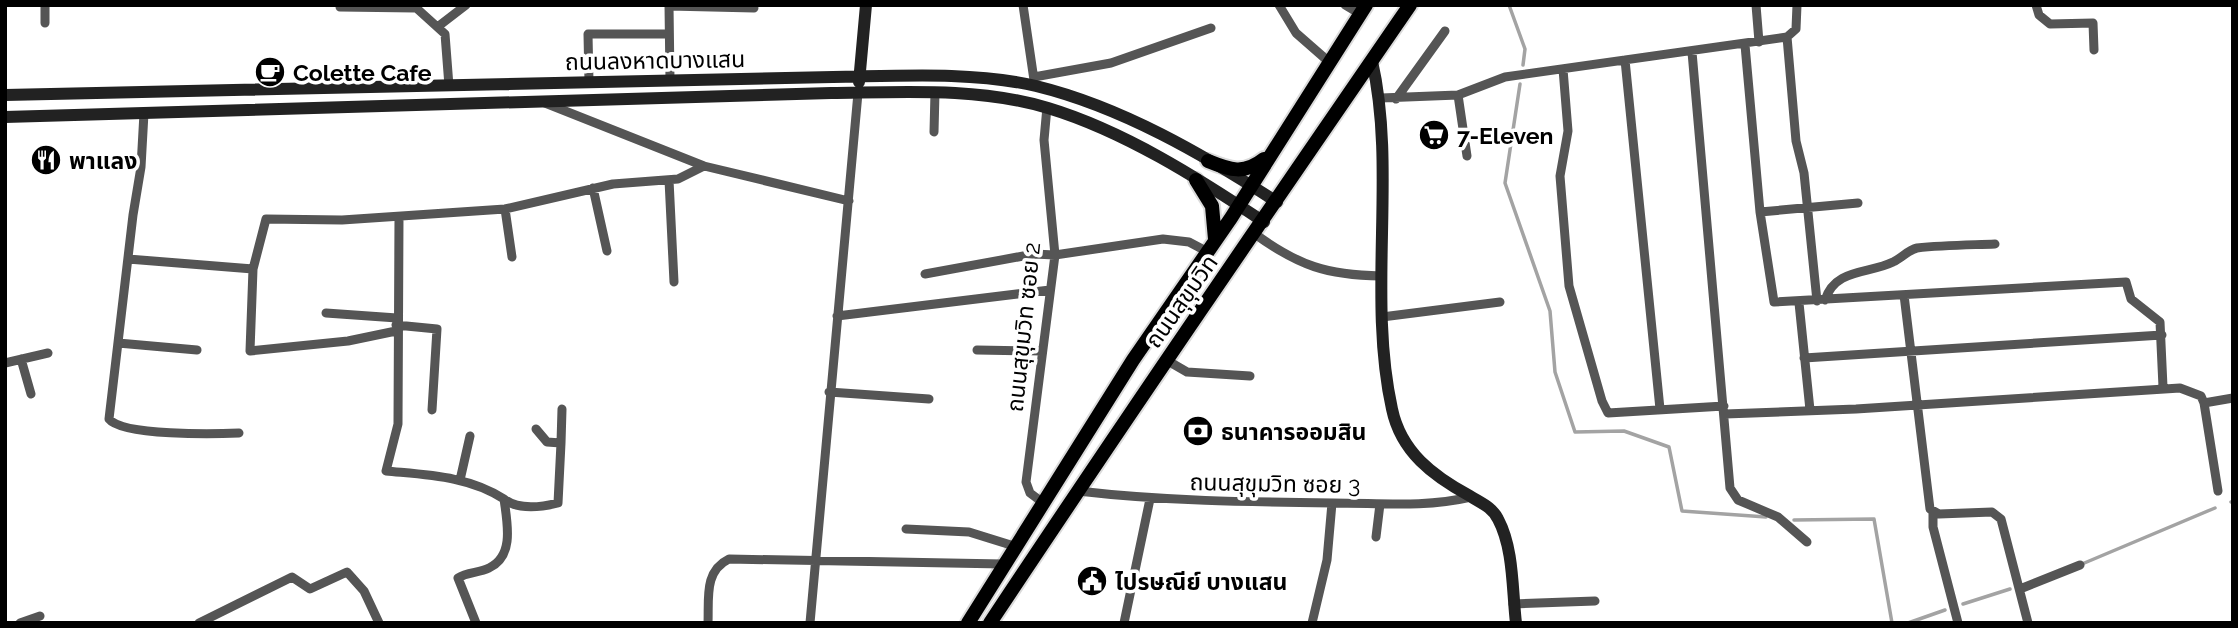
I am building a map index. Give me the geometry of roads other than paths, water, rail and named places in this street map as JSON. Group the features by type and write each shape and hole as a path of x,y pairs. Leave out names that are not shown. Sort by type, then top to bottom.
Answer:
{"main road":[{"path":"858,93 866,5"},
{"name":"ถนนสุขุมวิท","path":"990,623 1127,415 1168,361 1260,228 1410,5"},
{"name":"ถนนสุขุมวิท","path":"968,623 1042,502 1239,205 1328,61 1363,10"},
{"path":"1372,61 1381,98 1382,317 1392,408 1400,436 1416,459 1484,503 1498,518 1508,548 1516,623"},
{"name":"ถนนลงหาดบางแสน","path":"5,95 915,76 1034,81 1107,110 1208,161 1277,202"},
{"name":"ถนนลงหาดบางแสน","path":"5,117 935,92 989,97 1047,107 1126,141 1196,180 1239,205 1260,228"},
{"path":"1208,161 1236,171 1247,170 1270,154"},
{"path":"1196,180 1212,206 1210,245"}],"street":[{"path":"45,5 45,23"},
{"path":"440,25 466,5"},
{"path":"1023,5 1034,81 1111,64 1211,28"},
{"path":"1279,5 1296,33 1328,61"},
{"path":"1345,5 1363,10"},
{"path":"1756,5 1759,41"},
{"path":"1381,98 1458,95 1505,77 1787,37 1796,29 1797,5"},
{"path":"2036,5 2039,15 2050,24 2093,23 2094,50"},
{"path":"670,80 669,6 754,8"},
{"path":"340,7 414,7 440,25 447,43 449,86"},
{"path":"1396,99 1445,31"},
{"path":"589,82 588,34 669,34"},
{"path":"1787,37 1796,141 1804,173 1821,301"},
{"path":"1745,45 1771,299 1779,304 2126,282 2131,299 2160,323 2163,387"},
{"path":"1692,52 1730,488 1738,500 1778,517 1807,542"},
{"path":"1625,60 1660,409"},
{"path":"1563,69 1568,131 1560,176 1572,304 1578,316 1597,387 1608,413 1660,409 1810,410 2163,387 2192,391 2201,396 2218,491"},
{"path":"934,132 935,92"},
{"path":"810,623 858,93"},
{"path":"1458,95 1467,156"},
{"path":"540,101 582,121 704,166 849,201"},
{"name":"ถนนสุขุมวิท ซอย 2","path":"1042,502 1030,493 1027,482 1055,256 1044,140 1047,107"},
{"path":"145,113 141,167 109,413 113,423 181,433 240,433"},
{"path":"396,325 336,343 250,351 253,269 266,219 399,217 505,209 593,188 669,180 704,166"},
{"path":"669,180 674,282"},
{"path":"593,188 607,251"},
{"path":"1760,212 1858,203"},
{"path":"505,209 512,257"},
{"path":"399,217 396,325 398,424 386,471 460,480 485,486 511,504 544,507 558,503 562,409"},
{"path":"1260,228 1294,259 1319,270 1337,275 1381,276"},
{"path":"925,274 1034,254 1055,256 1163,239 1210,245"},
{"path":"1821,301 1829,289 1841,279 1856,271 1893,262 1912,249 1995,244"},
{"path":"128,259 253,269"},
{"path":"837,316 1050,290"},
{"path":"1904,295 1928,503 1933,512 1933,527 1958,623"},
{"path":"1382,317 1500,302"},
{"path":"1799,303 1810,410"},
{"path":"326,313 437,329 432,410"},
{"path":"1804,358 2162,335"},
{"path":"118,343 197,350"},
{"path":"977,350 1042,351"},
{"path":"5,363 48,353"},
{"path":"22,359 31,394"},
{"path":"1168,361 1187,372 1251,376"},
{"path":"829,392 929,399"},
{"path":"2204,403 2233,398"},
{"path":"536,429 547,442 561,443"},
{"path":"460,480 470,436"},
{"name":"ถนนสุขุมวิท ซอย 3","path":"1078,491 1235,504 1435,505 1471,497"},
{"path":"476,623 458,578 492,568 503,558 509,530 504,499"},
{"path":"1124,623 1150,499"},
{"path":"1312,623 1322,595 1328,559 1332,503"},
{"path":"1376,537 1380,504"},
{"path":"1933,512 1946,514 1984,511 1997,514 2001,519 2028,623"},
{"path":"906,529 969,532 1014,546"},
{"path":"708,623 711,575 718,564 729,559 1003,564"},
{"path":"2020,589 2080,565"},
{"path":"199,623 292,578 310,589 347,572 364,591 379,623"},
{"path":"1513,604 1595,601"},
{"path":"20,623 40,616"}],"waterway":[{"path":"1509,5 1525,49 1523,65"},
{"path":"1520,84 1505,183 1550,311 1555,372 1575,432 1624,431 1669,447 1682,511 1766,517"},
{"path":"2082,564 2215,508"},
{"path":"1794,520 1874,519 1892,623"},
{"path":"1963,604 2010,589"},
{"path":"1908,623 1945,610"}],"place":[{"name":"Colette Cafe","path":"270,72"},
{"name":"7-Eleven","path":"1434,135"},
{"name":"พาแลง","path":"46,160"},
{"name":"ธนาคารออมสิน","path":"1198,431"},
{"name":"ไปรษณีย์ บางแสน","path":"1092,581"}]}
